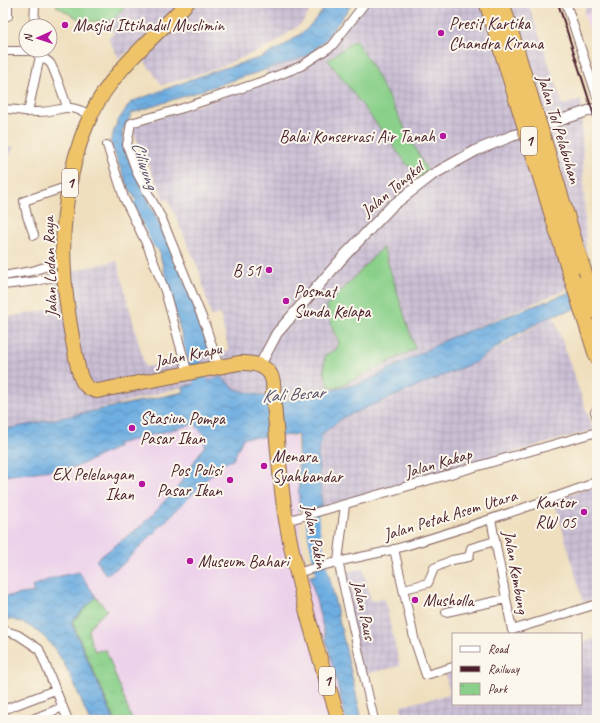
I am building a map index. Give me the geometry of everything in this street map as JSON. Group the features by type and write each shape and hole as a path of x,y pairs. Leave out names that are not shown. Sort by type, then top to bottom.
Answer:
{"highway":[{"name":"Jalan Lodan Raya","path":"97,391 86,386 80,374 70,329 64,267 65,215 69,186 79,146 90,115 115,78 187,3"},
{"name":"Jalan Tol Pelabuhan","path":"486,3 597,357"},
{"name":"Jalan Tol Pelabuhan","path":"502,3 597,312"},
{"path":"591,340 597,367"},
{"name":"Jalan Krapu","path":"97,391 239,363 260,365"},
{"name":"Jalan Pakin","path":"260,365 270,374 275,390 299,582 310,628 317,642"},
{"name":"Jalan Pakin","path":"291,519 306,570 321,662 339,720"}],"street":[{"path":"8,3 8,16"},
{"path":"34,18 35,3"},
{"path":"218,368 206,327 162,219 137,173 127,145 131,123 183,108 301,66 332,46 365,3"},
{"path":"566,3 597,97"},
{"path":"3,51 18,51"},
{"path":"28,112 34,58"},
{"path":"44,58 50,62 54,69 56,79 67,107"},
{"path":"3,109 39,112 67,107 90,115"},
{"name":"Jalan Tongkol","path":"260,365 277,333 350,250 392,206 432,175 460,158 505,138 597,108"},
{"path":"106,145 124,198 148,247 165,291 189,374"},
{"path":"34,235 27,216 24,201 69,186"},
{"path":"3,276 64,267"},
{"path":"3,285 37,281 64,267"},
{"path":"597,412 595,412 597,417"},
{"name":"Jalan Kakap","path":"291,519 319,513 597,432"},
{"name":"Jalan Petak Asem Utara","path":"306,570 329,563 394,549 491,519 589,485 597,479"},
{"name":"Jalan Paus","path":"345,505 338,561 374,720"},
{"name":"Jalan Kembung","path":"491,519 512,630 597,604"},
{"path":"404,589 428,583 434,568 452,560 470,557 471,548 495,541"},
{"path":"394,549 415,642 426,675 452,667"},
{"path":"446,612 506,599"},
{"path":"3,630 18,635 39,649 55,690 64,707 68,720"},
{"path":"3,710 55,690"},
{"path":"33,719 64,707"},
{"path":"3,716 5,720"}],"shaded area":[{"path":"125,3 314,3 303,22 272,45 217,68 162,85 134,47 119,58 108,38 114,33 106,21 113,20 123,9"},
{"path":"367,3 528,3 563,105 581,100 587,281 452,337 363,383 286,399 235,389 221,377 83,413 3,430 3,318 56,308 53,275 117,261 145,367 229,351 220,314 211,316 199,270 168,199 165,201 131,127 269,81 266,71 308,56 316,49 320,55"},
{"path":"586,3 597,3 597,9 584,14"},
{"path":"597,9 597,53 584,14"},
{"path":"14,146 3,170 3,149"},
{"path":"553,315 593,430 322,507 318,456 322,434 344,417 476,362"},
{"path":"194,424 205,435 205,445 177,488 141,526 96,560 106,575 122,565 223,463 233,460 243,438 260,435 296,437 300,537 345,720 114,720 71,622 57,577 32,587 34,592 3,597 3,476 76,467 118,447 117,444"},
{"path":"597,486 597,598 583,602 554,499"},
{"path":"363,568 371,601 384,598 400,666 361,675 338,574"},
{"path":"597,638 597,720 403,720 401,706 450,694 445,674 452,672 452,705 582,705 582,643"}],"green space":[{"path":"57,3 125,3 123,9 113,20 84,22 56,6"},
{"path":"355,40 369,61 429,174 419,180 328,60"},
{"path":"383,247 415,349 336,388 329,387 324,370 325,355 336,350 339,342 333,330 327,306"},
{"path":"96,597 107,610 92,624 89,632 90,637 95,651 106,650 132,720 115,720 72,622"}],"water":[{"path":"329,3 353,3 326,39 308,56 132,113 122,132 124,149 178,263 211,353 188,359 157,244 150,225 127,184 110,142 117,122 131,102 214,71 260,58 282,47 306,30"},
{"path":"597,282 597,303 553,315 512,337 476,362 344,417 322,434 318,456 322,507 299,510 298,435 243,438 233,460 223,463 122,565 106,575 96,560 141,526 177,488 205,445 205,435 194,424 117,444 118,447 76,467 3,476 3,430 184,392 183,387 221,377 235,389 285,401 363,383 452,337"},
{"path":"328,571 362,720 346,720 310,576"},
{"path":"79,572 96,597 71,622 114,720 89,720 68,671 49,642 36,630 21,622 3,618 3,597 34,592 32,587 38,584 67,574"}],"waterway":[{"name":"Ciliwung","path":"140,205 159,243"},
{"name":"Ciliwung","path":"189,340 204,394"},
{"path":"309,491 313,527 325,590"}],"railway":[{"path":"558,3 597,125"}],"place":[{"name":"Masjid Ittihadul Muslimin","path":"65,25"},
{"name":"Presit Kartika Chandra Kirana","path":"441,33"},
{"name":"Balai Konservasi Air Tanah","path":"443,136"},
{"name":"B 51","path":"269,270"},
{"name":"Posmat Sunda Kelapa","path":"286,301"},
{"name":"Stasiun Pompa Pasar Ikan","path":"132,428"},
{"name":"Menara Syahbandar","path":"264,466"},
{"name":"Pos Polisi Pasar Ikan","path":"230,480"},
{"name":"EX Pelelangan Ikan","path":"142,484"},
{"name":"Kantor RW 05","path":"584,512"},
{"name":"Museum Bahari","path":"190,561"},
{"name":"Musholla","path":"415,600"}],"water label":[{"name":"Kali Besar","path":"293,394"}]}
